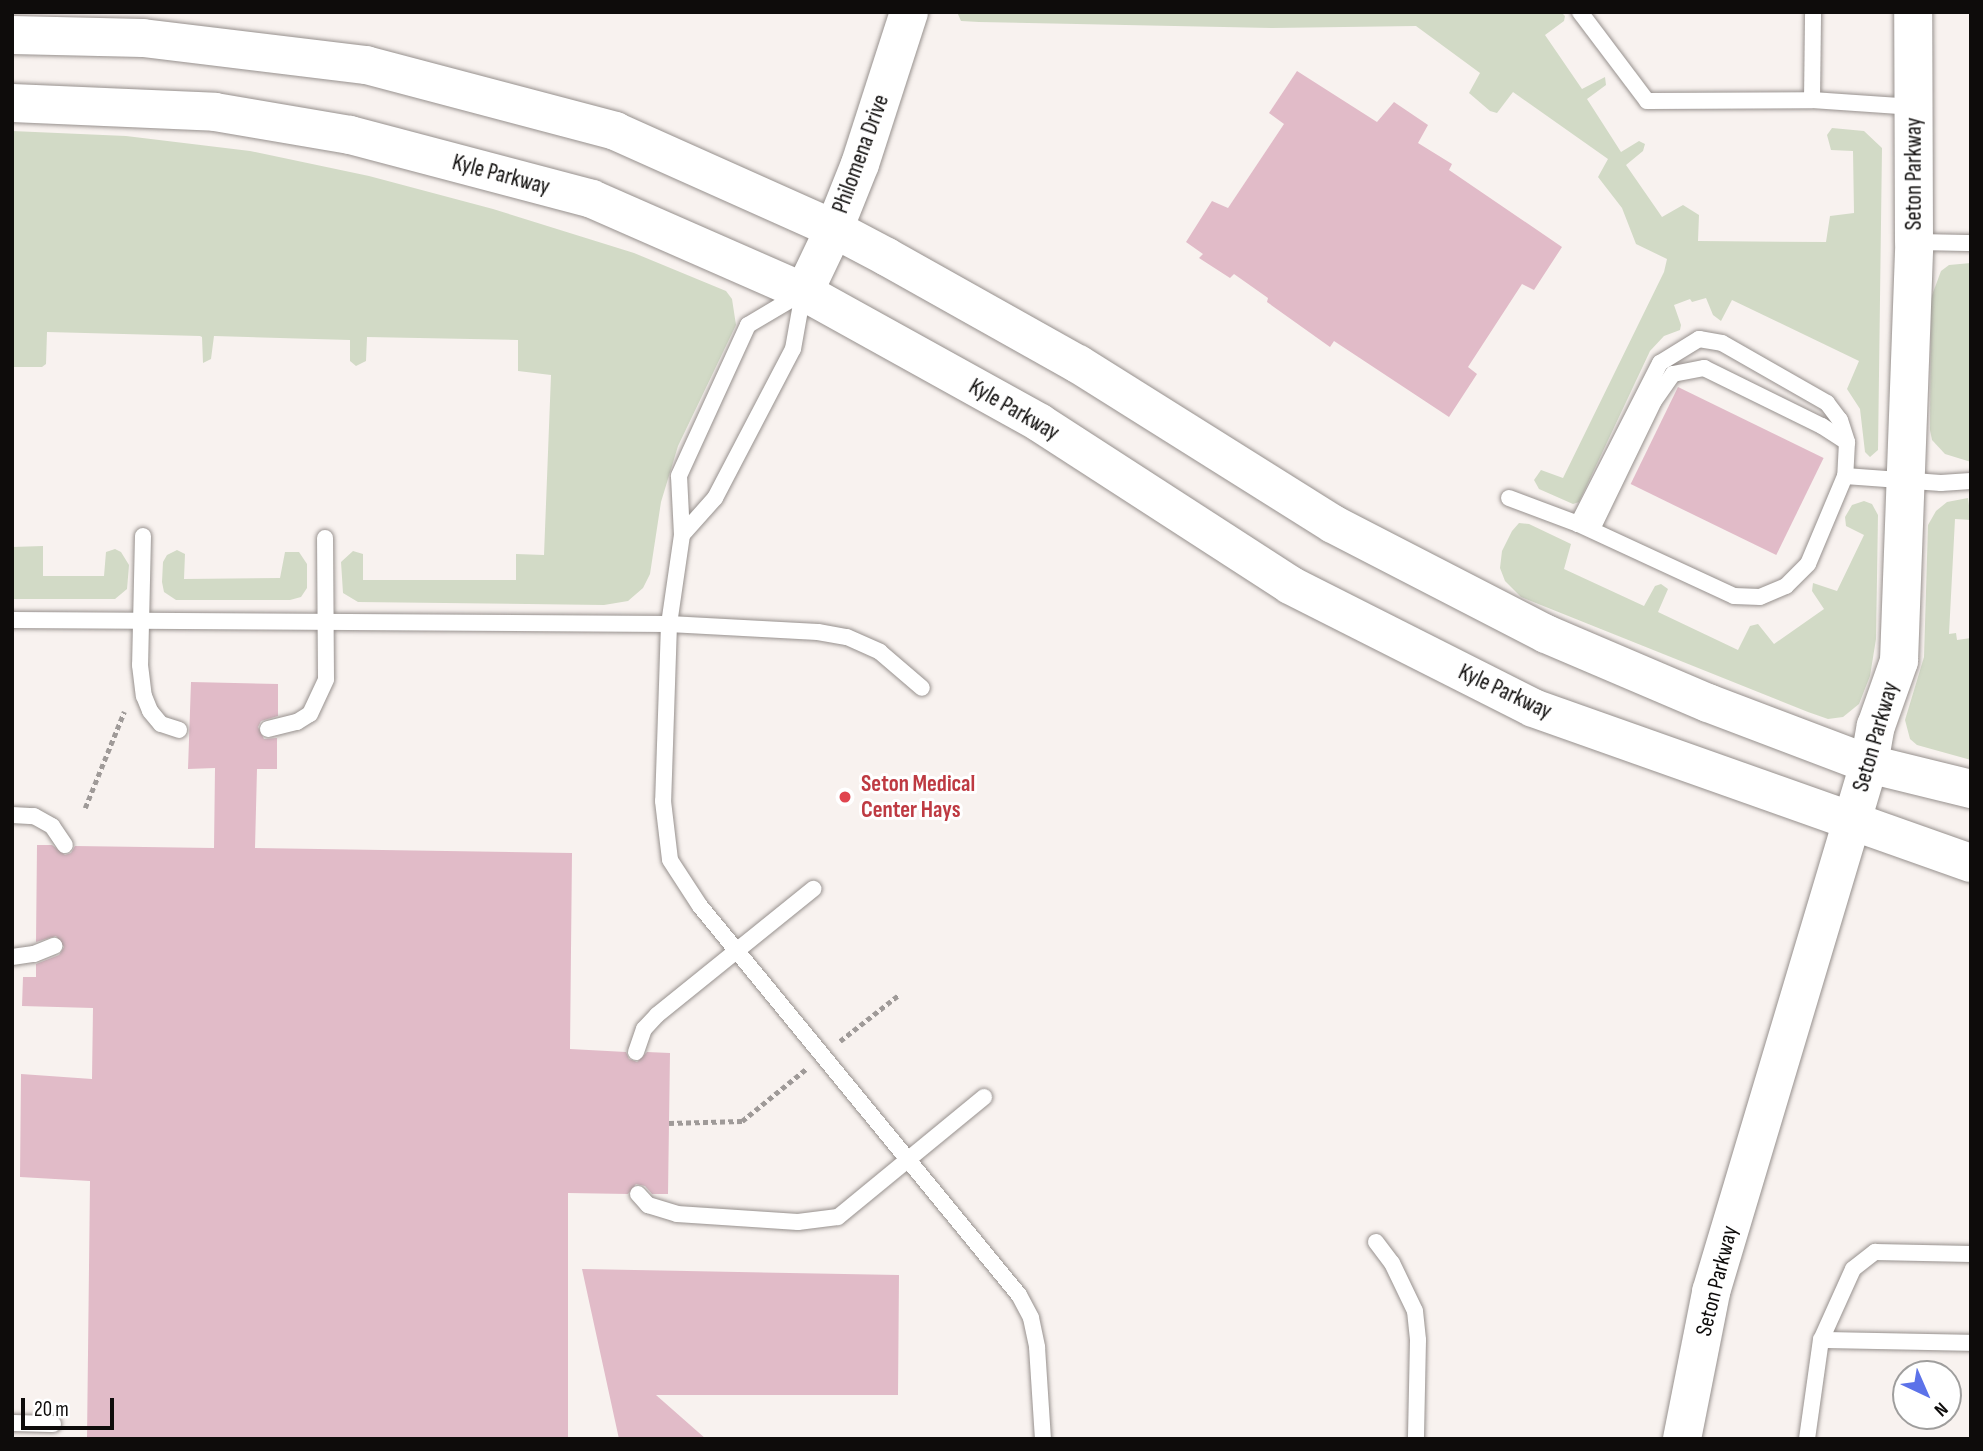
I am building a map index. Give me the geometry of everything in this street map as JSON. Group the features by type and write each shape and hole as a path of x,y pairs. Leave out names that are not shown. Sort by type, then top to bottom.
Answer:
{"street":[{"name":"Philomena Drive","path":"804,292 834,229 860,164 909,12"},
{"name":"Seton Parkway","path":"1682,1439 1711,1292 1869,764 1875,726 1899,661 1914,242 1913,12"},
{"path":"12,35 144,38 366,65 615,131 834,229 1078,364 1333,524 1546,634 1869,764 1971,789"},
{"name":"Kyle Parkway","path":"12,103 215,112 350,135 592,199 804,292 1040,423 1290,585 1533,708 1971,863"}],"lane":[{"path":"1580,12 1647,101 1812,100 1914,107"},
{"path":"1812,100 1813,12"},
{"path":"1914,242 1971,243"},
{"path":"804,292 748,325 679,476 682,535 669,624 663,801 668,851 683,883 997,1265 1031,1318 1041,1377 1043,1439"},
{"path":"682,535 715,498 793,349 804,292"},
{"path":"1509,498 1585,527 1734,596 1760,597 1786,586 1808,564 1845,476 1847,442 1840,420 1827,403 1723,343 1699,340 1660,363 1585,527"},
{"path":"1585,527 1654,401 1673,374 1704,368 1822,426 1847,442"},
{"path":"1845,476 1905,481 1971,481"},
{"path":"144,536 140,665 144,696 150,711 161,724 179,730"},
{"path":"268,729 297,722 310,714 318,701 326,673 325,538"},
{"path":"12,620 669,624 818,632 847,637 880,652 922,688"},
{"path":"12,815 34,816 52,825 65,845"},
{"path":"636,1052 644,1029 657,1015 813,889"},
{"path":"12,957 34,954 54,946"},
{"path":"638,1194 648,1205 677,1214 819,1221 838,1217 984,1097"},
{"path":"1376,1242 1392,1263 1415,1311 1418,1340 1416,1439"},
{"path":"1807,1439 1821,1340 1853,1269 1875,1252 1971,1254"},
{"path":"1821,1340 1971,1343"},
{"path":"12,1423 53,1424"}],"path":[{"path":"85,808 124,712"},
{"path":"839,1042 900,994"},
{"path":"668,1123 743,1121 807,1068"}],"green space":[{"path":"957,12 1561,12 1565,16 1564,21 1545,35 1582,89 1605,77 1606,85 1587,99 1621,152 1639,141 1645,144 1643,151 1626,165 1662,217 1683,205 1699,215 1698,241 1826,242 1830,216 1854,213 1853,151 1831,150 1827,135 1832,128 1864,131 1882,148 1878,450 1870,457 1865,452 1860,409 1847,389 1859,361 1732,300 1721,321 1713,315 1706,298 1692,302 1690,299 1674,305 1681,325 1680,330 1664,336 1650,351 1579,502 1573,504 1539,489 1534,480 1541,470 1563,478 1664,272 1667,259 1636,244 1622,208 1598,177 1608,159 1513,92 1497,113 1490,111 1469,93 1480,73 1416,26 1272,28 979,22 961,21"},
{"path":"12,131 126,136 250,151 369,176 493,209 634,253 726,291 732,299 736,325 678,446 661,502 650,574 643,588 628,601 604,605 358,602 343,593 341,562 353,551 363,554 363,580 516,580 516,554 544,555 551,375 518,371 518,340 367,337 366,361 356,366 350,361 350,340 214,336 211,359 203,363 200,336 47,332 46,364 42,367 14,367 12,398"},
{"path":"1971,263 1971,462 1945,454 1932,440 1930,430 1931,298 1941,271 1949,265"},
{"path":"1968,498 1971,520 1955,519 1949,634 1956,633 1957,640 1971,638 1971,760 1917,745 1910,739 1905,720 1924,657 1928,525 1936,511 1947,502"},
{"path":"1864,501 1872,504 1878,515 1876,639 1870,676 1859,704 1843,717 1828,719 1808,712 1521,597 1505,581 1500,568 1502,551 1512,531 1519,523 1529,524 1571,544 1564,569 1644,606 1655,586 1661,584 1668,589 1658,612 1738,650 1750,626 1758,624 1774,644 1824,609 1812,591 1813,583 1837,591 1864,535 1846,526 1845,517 1852,505"},
{"path":"43,546 43,576 104,576 106,552 115,549 121,552 129,565 127,589 115,599 12,599 12,547"},
{"path":"177,550 185,554 184,579 280,578 285,552 299,552 307,564 307,588 301,597 290,600 176,600 164,592 162,582 163,562 167,555"}],"building":[{"path":"1297,71 1377,122 1394,102 1428,125 1418,143 1452,164 1449,170 1562,247 1534,290 1522,284 1468,367 1477,374 1449,417 1334,341 1330,347 1267,302 1268,298 1234,274 1230,278 1199,258 1203,254 1186,242 1212,201 1228,208 1284,124 1269,113"},
{"path":"1678,387 1824,458 1776,555 1631,484"},
{"path":"191,682 278,684 278,716 261,721 258,727 264,739 277,738 277,769 257,769 255,848 572,853 570,1049 626,1052 629,1059 637,1062 647,1052 670,1053 668,1194 652,1194 645,1186 636,1184 628,1194 568,1193 568,1439 87,1439 90,1181 20,1177 21,1074 92,1079 93,1008 22,1006 23,977 36,977 36,964 59,955 64,947 56,936 36,942 37,845 52,845 65,855 71,853 75,846 214,848 215,768 188,769"},
{"path":"582,1269 899,1275 898,1395 656,1395 706,1439 619,1439"}],"place":[{"name":"Seton Medical Center Hays","path":"845,797"}]}
